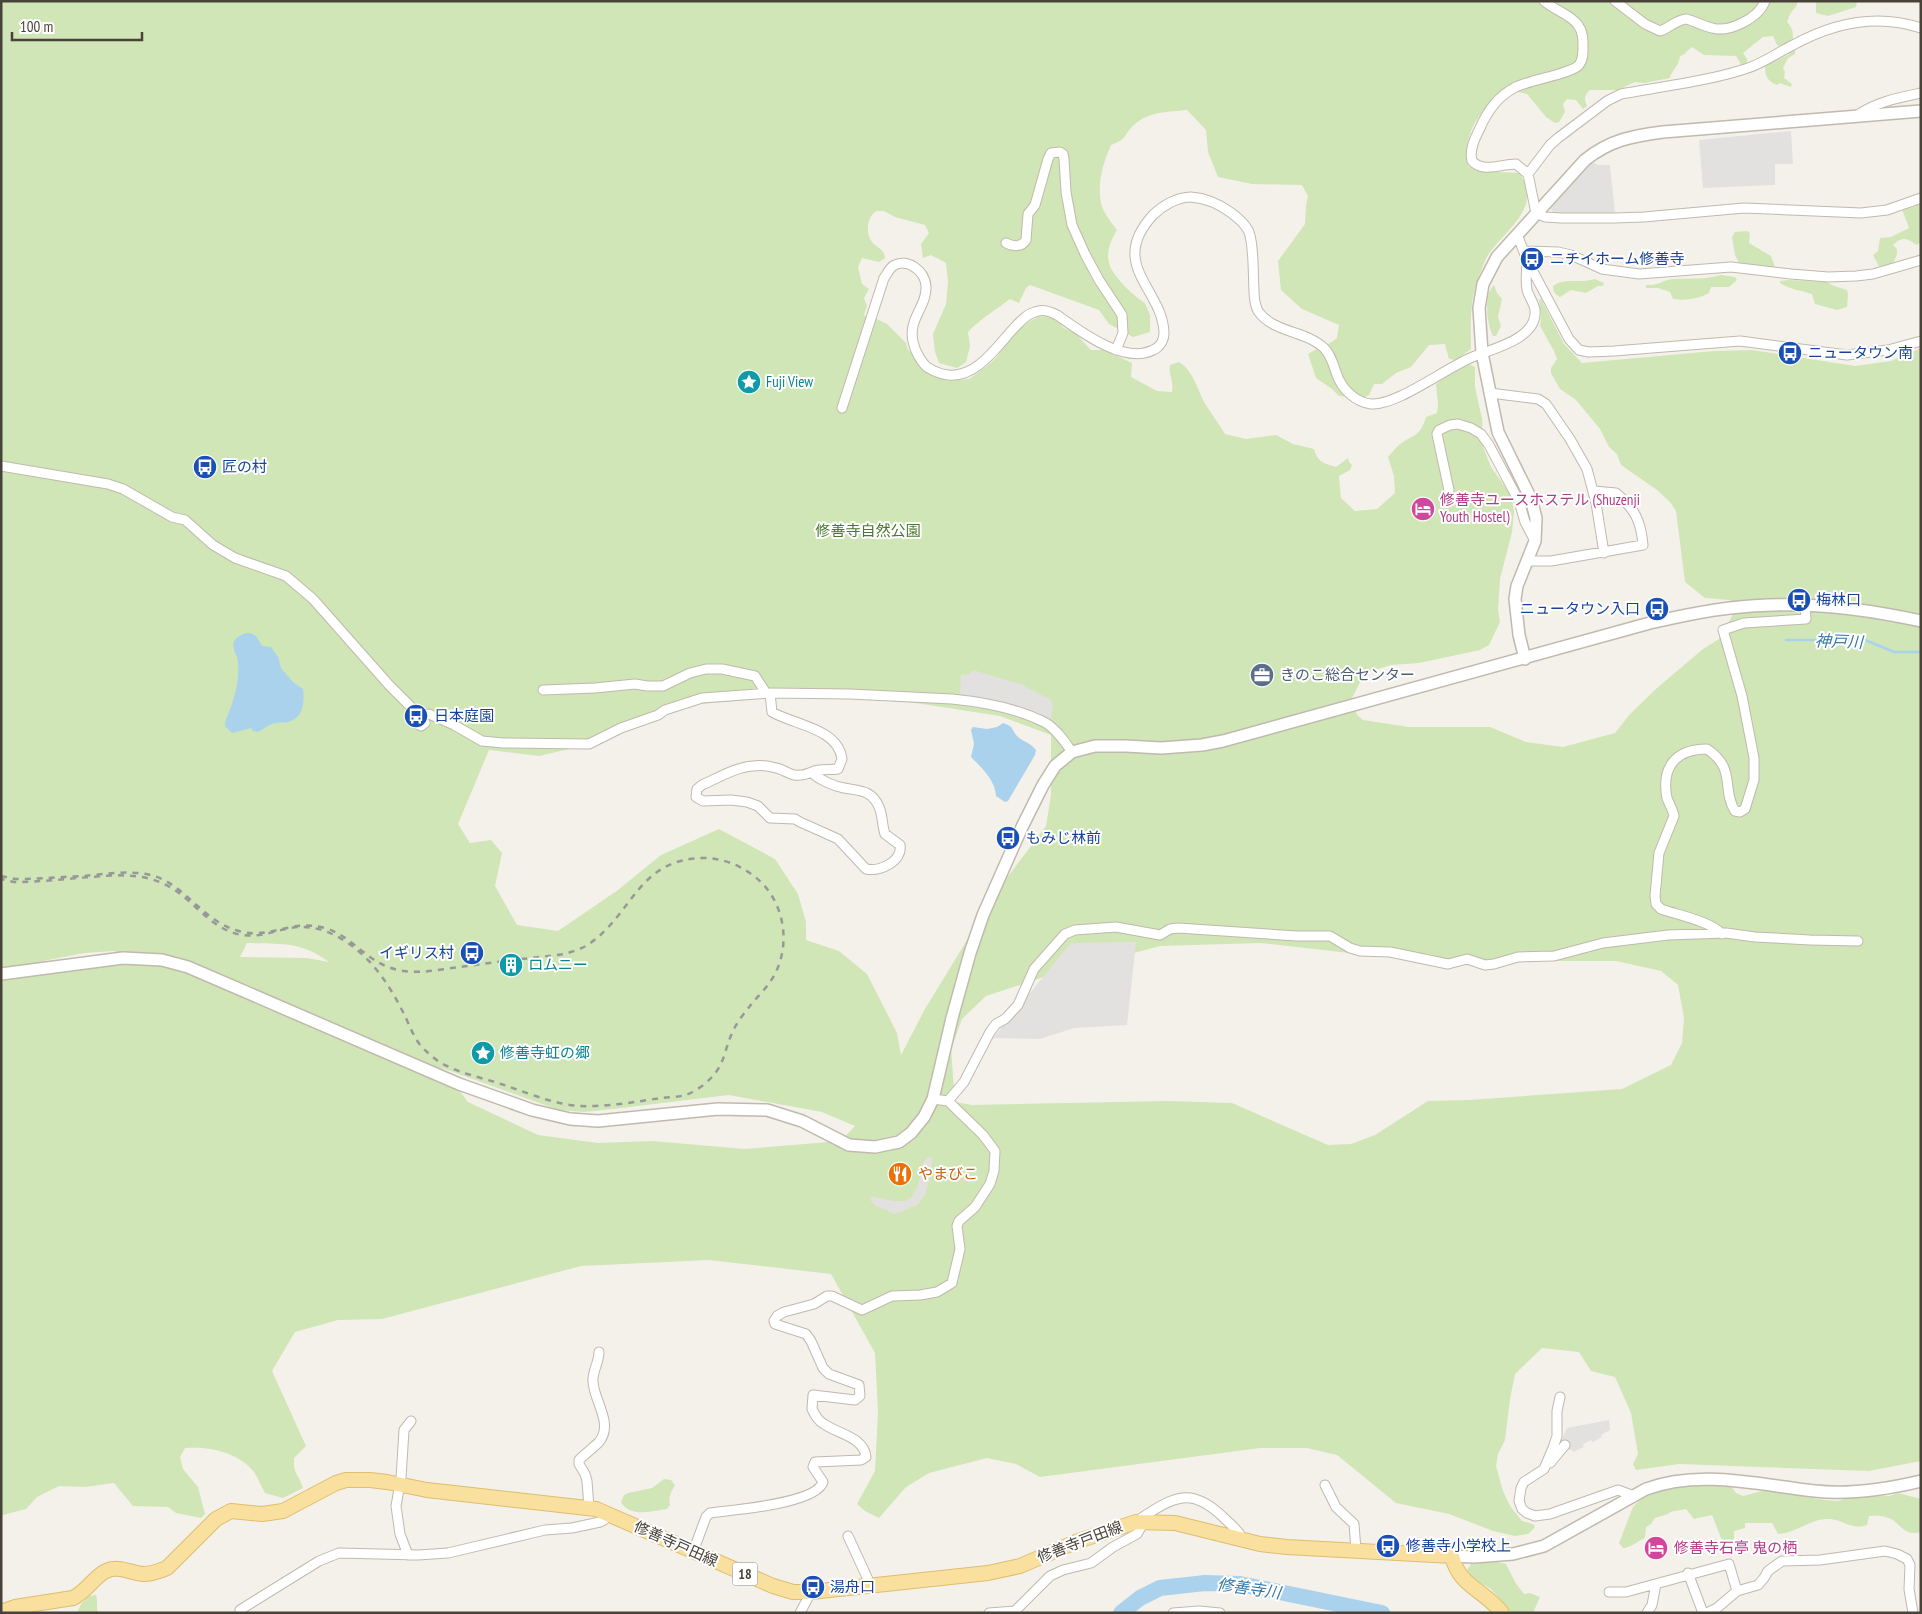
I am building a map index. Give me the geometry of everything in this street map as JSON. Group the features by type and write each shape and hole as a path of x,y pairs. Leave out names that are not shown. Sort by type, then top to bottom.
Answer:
{"main road":[{"name":"修善寺戸田線","path":"1,1612 73,1598 82,1594 107,1570 123,1569 148,1574 167,1568 216,1519 231,1511 262,1514 283,1511 336,1483 346,1480 370,1480 483,1497 589,1508 608,1514 783,1590 811,1592 988,1573 1020,1566 1078,1541 1138,1523 1175,1523 1260,1544 1287,1547 1452,1556"},
{"path":"1452,1556 1455,1568 1461,1577 1496,1604 1502,1613"}],"street":[{"path":"1536,213 1528,174 1516,164 1479,167 1472,161 1471,152 1485,118 1497,100 1514,88 1576,68 1582,60 1583,41 1579,26 1569,17 1544,1"},
{"path":"1616,1 1645,24 1660,31 1678,21 1686,19 1711,28 1733,26 1762,9 1764,1"},
{"path":"1528,174 1550,145 1558,138 1608,101 1621,94 1746,69 1813,34 1843,24 1870,20 1891,20 1921,28"},
{"path":"1854,117 1869,106 1921,92"},
{"path":"1525,659 1518,634 1515,604 1517,586 1535,541 1536,518 1531,499 1498,432 1482,353 1480,331 1479,308 1483,284 1497,257 1585,160 1599,148 1616,141 1637,135 1663,132 1921,111"},
{"path":"1006,243 1020,245 1026,240 1028,214 1035,205 1048,160 1051,153 1060,152 1063,154 1064,159 1067,199 1072,226 1094,271 1122,315 1123,333 1116,350"},
{"path":"842,408 884,278 890,269 898,264 909,264 924,277 926,292 913,323 914,347 919,358 927,367 941,374 966,373 978,366 1023,319 1037,311 1048,311 1057,315 1116,350 1142,354 1155,349 1161,343 1164,334 1161,318 1136,267 1137,243 1143,228 1159,210 1169,203 1190,197 1209,201 1223,207 1245,226 1250,235 1254,294 1259,311 1273,324 1317,342 1329,353 1342,386 1361,401 1371,404 1394,400 1466,360 1517,338 1526,332 1533,322 1535,308 1527,290 1526,256"},
{"path":"1536,213 1545,217 1561,218 1629,217 1744,208 1861,213 1886,210 1921,198"},
{"path":"1517,234 1526,256 1568,339 1579,350 1589,352 1740,341 1847,355 1888,350 1921,341"},
{"path":"1526,256 1558,252 1571,255 1602,269 1638,274 1731,267 1800,274 1856,276 1873,274 1921,260"},
{"path":"1490,393 1512,394 1538,399 1546,404 1587,469 1594,491 1604,552"},
{"path":"1450,490 1437,434 1443,427 1458,424 1464,425 1481,434 1489,445 1519,501 1525,522 1535,541"},
{"path":"1,466 108,484 124,489 162,512 185,520 213,544 234,558 286,576 312,599 389,685 420,716 429,714 454,725 482,741 590,744 621,728 658,715 665,710 702,698 768,693 850,694 969,701 1019,713 1046,724 1058,734 1072,752"},
{"path":"1527,561 1550,561 1643,545 1638,516 1616,493 1594,491"},
{"path":"1722,934 1718,929 1661,909 1656,904 1659,853 1661,845 1673,824 1674,816 1668,800 1665,783 1668,768 1674,760 1686,752 1706,749 1714,754 1726,772 1730,803 1735,811 1740,812 1745,809 1754,780 1754,758 1742,696 1723,630 1744,623 1806,619 1805,605"},
{"path":"1,974 123,958 162,960 188,967 459,1084 532,1110 570,1119 598,1120 718,1109 767,1110 802,1121 849,1145 875,1147 898,1142 911,1133 924,1117 934,1099 952,1018 970,953 994,887 1041,790 1055,766 1072,752 1095,746 1161,748 1202,745 1223,741 1650,623 1693,614 1732,608 1805,605 1859,609 1921,621"},
{"path":"543,690 635,684 663,686 690,673 706,669 722,669 755,676 768,693 772,712 821,732 828,736 839,748 842,759 838,769 818,770 812,773 810,774 794,775 776,768 752,766 702,785 697,789 696,797 703,801 731,800 747,802 758,806 770,818 795,819 835,837 866,869 880,869 898,857 900,845 885,834 879,808 874,798 864,791 842,788 818,778 812,773"},
{"path":"948,1101 964,1082 996,1024 1006,1019 1018,1005 1034,969 1065,934 1075,930 1116,927 1160,935 1170,929 1178,928 1297,936 1324,935 1330,936 1350,948 1360,951 1390,952 1448,964 1467,959 1485,965 1518,957 1554,956 1603,944 1668,934 1722,934 1858,941"},
{"path":"693,1552 706,1517 710,1513 783,1503 802,1498 814,1492 822,1485 823,1482 820,1476 813,1467 815,1462 861,1460 866,1457 865,1450 858,1442 822,1424 812,1409 813,1395 856,1400 860,1396 858,1385 829,1374 823,1368 806,1334 775,1324 774,1321 777,1316 784,1312 814,1304 827,1296 832,1296 856,1309 862,1310 892,1296 937,1292 952,1283 960,1249 957,1226 959,1221 975,1207 990,1184 994,1171 995,1151 983,1136 948,1101 934,1099"},
{"path":"589,1508 587,1481 578,1462 599,1442 604,1433 603,1415 593,1383 599,1352"},
{"path":"1546,1466 1557,1436 1557,1411 1560,1397"},
{"path":"408,1555 400,1534 396,1506 400,1485 404,1430 411,1421"},
{"path":"1565,1445 1540,1473 1524,1482 1519,1501 1527,1513 1535,1516 1550,1514 1618,1490 1634,1496"},
{"path":"1452,1556 1474,1557 1513,1554 1544,1546 1634,1496 1662,1483 1680,1480 1733,1480 1816,1491 1882,1488 1921,1481"},
{"path":"1325,1485 1336,1508 1354,1524 1356,1550"},
{"path":"990,1613 1014,1611 1050,1576 1056,1572 1091,1563 1113,1547 1137,1534 1138,1523 1181,1497 1193,1497 1203,1501 1219,1513 1240,1534 1243,1540"},
{"path":"240,1610 319,1562 339,1554 408,1555 460,1551 531,1532 572,1528 600,1522 608,1514"},
{"path":"848,1536 871,1586"},
{"path":"1688,1574 1705,1613 1718,1608 1737,1591 1758,1585 1768,1571 1782,1562 1891,1552 1907,1559 1910,1565 1908,1589 1913,1613"},
{"path":"1609,1592 1626,1592 1729,1564 1737,1591"},
{"path":"1647,1613 1652,1605 1656,1584"},
{"path":"800,1613 811,1592"},
{"path":"1173,1613 1199,1611 1220,1613"}],"green space":[{"name":"修善寺自然公園","path":"1,1 1797,1 1797,5 1787,22 1793,31 1792,43 1784,48 1777,45 1773,36 1763,37 1743,53 1747,63 1742,66 1736,56 1704,55 1692,47 1680,56 1670,78 1644,83 1635,82 1618,90 1590,90 1585,97 1587,106 1583,109 1576,100 1567,99 1563,104 1565,112 1559,122 1555,123 1546,117 1527,94 1506,89 1497,96 1475,122 1468,143 1468,166 1477,171 1519,173 1526,185 1527,196 1525,207 1519,217 1488,255 1479,276 1472,304 1471,349 1456,360 1449,359 1445,344 1429,345 1411,367 1396,373 1382,384 1374,384 1369,395 1363,398 1339,396 1316,378 1308,354 1337,338 1339,325 1302,309 1281,290 1278,261 1305,224 1308,196 1302,185 1252,184 1218,177 1208,152 1206,130 1187,110 1159,113 1140,120 1123,139 1111,145 1102,173 1101,203 1105,213 1117,230 1110,246 1109,263 1119,280 1145,303 1150,315 1150,332 1133,337 1109,324 1099,310 1030,285 1026,288 1019,303 1010,299 968,332 970,346 966,362 957,368 939,363 935,352 933,334 946,304 948,282 946,263 931,255 923,258 921,244 929,233 925,225 895,217 884,211 876,211 869,221 868,234 885,258 879,262 862,258 858,267 862,284 869,289 864,298 867,306 864,315 887,324 906,343 908,350 938,368 947,381 969,379 997,357 1006,341 1028,322 1038,317 1047,316 1076,334 1091,350 1104,350 1132,363 1131,377 1157,391 1172,392 1170,365 1179,362 1192,376 1206,405 1225,434 1246,439 1276,435 1293,444 1314,449 1322,461 1336,467 1348,458 1352,465 1350,470 1339,476 1341,498 1355,511 1377,509 1395,493 1394,476 1388,457 1404,441 1416,435 1426,417 1437,413 1436,384 1469,364 1475,367 1475,387 1482,419 1483,447 1491,467 1511,495 1514,512 1512,532 1500,579 1498,610 1500,622 1489,645 1480,650 1419,663 1391,665 1365,673 1352,698 1357,715 1363,720 1409,727 1490,727 1526,742 1563,747 1615,733 1630,714 1657,688 1703,649 1719,639 1732,616 1730,600 1705,598 1685,582 1676,511 1670,502 1657,490 1621,465 1617,454 1609,447 1600,429 1576,400 1560,389 1551,373 1551,368 1557,359 1540,326 1539,300 1541,299 1564,344 1582,363 1714,351 1752,350 1855,366 1891,361 1921,348 1921,1461 1869,1471 1679,1464 1636,1470 1633,1464 1638,1454 1631,1413 1615,1377 1591,1371 1579,1352 1542,1348 1515,1374 1505,1440 1498,1454 1496,1466 1503,1491 1510,1506 1522,1521 1533,1524 1535,1527 1528,1534 1515,1536 1493,1531 1449,1514 1396,1503 1337,1455 1307,1448 1260,1448 1040,1477 1016,1464 987,1458 929,1473 906,1487 879,1518 865,1511 857,1504 875,1471 878,1412 875,1353 831,1274 709,1260 581,1266 382,1319 338,1320 295,1332 272,1371 306,1446 294,1458 295,1471 303,1488 283,1498 265,1493 248,1465 232,1455 213,1449 185,1448 180,1457 183,1469 198,1487 205,1514 201,1518 176,1513 168,1507 133,1506 114,1483 85,1487 59,1486 37,1497 26,1509 1,1517","holes":["804,695 916,703 1000,716 1051,735 1051,795 1046,826 997,891 925,1009 901,1055 897,1033 867,974 839,951 806,940 806,922 798,894 775,859 719,829 661,855 618,890 558,931 517,925 495,886 502,853 491,840 470,843 458,824 489,750 539,756 591,744 677,706","247,943 281,944 309,950 329,962 307,958 240,957","1260,943 1349,953 1491,961 1616,961 1661,971 1678,985 1684,1018 1682,1043 1671,1065 1622,1089 1469,1100 1428,1101 1375,1135 1351,1144 1328,1145 1232,1103 1168,1101 972,1105 955,1102 951,1049 962,1019 986,996 1047,976 1160,946","114,951 138,959 43,961 84,953","442,1068 559,1110 584,1112 729,1095 822,1112 855,1126 841,1141 745,1149 652,1141 598,1143 538,1135 468,1102"]},
{"path":"1816,1 1857,1 1856,7 1828,16 1816,13"},
{"path":"1795,50 1795,54 1788,58 1783,68 1785,72 1784,78 1792,84 1791,87 1771,82 1766,76 1765,66 1788,55"},
{"path":"1921,202 1921,243 1916,245 1907,239 1898,240 1893,245 1897,249 1897,254 1892,266 1880,268 1873,255 1878,251 1880,238 1891,237 1909,228 1902,209 1913,207"},
{"path":"1747,231 1750,233 1749,243 1771,256 1775,267 1765,268 1740,265 1735,255 1732,237 1735,232"},
{"path":"1721,275 1735,277 1737,280 1729,287 1711,287 1709,293 1691,299 1673,299 1670,292 1658,288 1646,288 1646,285 1654,285 1669,280"},
{"path":"1595,279 1604,283 1603,286 1598,286 1586,293 1571,290 1560,297 1553,290 1553,286 1558,283"},
{"path":"1780,281 1827,282 1847,290 1847,307 1837,310 1815,304 1812,294 1780,283"},
{"path":"1494,285 1502,299 1498,317 1501,326 1496,336 1493,336 1491,331 1487,310 1488,296"},
{"path":"664,1479 671,1480 675,1485 671,1492 670,1505 667,1509 636,1512 625,1507 621,1502 624,1495 652,1488"},
{"path":"1699,1485 1731,1486 1736,1493 1743,1496 1766,1490 1838,1501 1869,1494 1889,1496 1898,1493 1921,1499 1921,1532 1908,1532 1891,1519 1881,1516 1869,1516 1867,1525 1856,1526 1837,1520 1826,1519 1778,1534 1772,1523 1745,1523 1745,1528 1734,1531 1732,1543 1726,1543 1721,1538 1712,1515 1694,1519 1686,1509 1670,1512 1655,1518 1646,1527 1645,1538 1631,1546 1623,1548 1619,1543 1633,1507 1644,1496 1670,1487"},
{"path":"1497,1562 1506,1564 1515,1582 1524,1594 1530,1593 1540,1597 1533,1613 1512,1613 1491,1589 1470,1577 1467,1570 1471,1564"},
{"path":"96,1595 98,1613 77,1613 81,1604 89,1596"}],"shaded area":[{"path":"1791,131 1793,164 1775,164 1775,185 1703,188 1699,140"},
{"path":"1592,162 1598,165 1610,165 1615,214 1555,214 1549,207"},
{"path":"973,670 1020,684 1051,700 1053,709 1050,719 960,694 961,675 970,674"},
{"path":"1136,942 1127,1025 1074,1028 1040,1039 993,1038 1071,943"},
{"path":"928,1157 932,1157 930,1178 925,1195 917,1205 895,1214 876,1206 871,1201 870,1196 893,1201 905,1201 912,1197 918,1185 924,1162"},
{"path":"1609,1420 1610,1430 1593,1442 1591,1440 1583,1444 1584,1447 1573,1452 1572,1450 1567,1450 1560,1443 1567,1428"}],"water":[{"path":"246,633 254,635 262,646 271,647 278,657 281,668 293,682 303,689 304,700 300,713 293,720 269,725 258,732 253,731 251,728 232,733 225,726 238,677 238,662 233,645 237,637"},
{"path":"1003,723 1036,750 1035,755 1008,801 1005,802 996,796 991,780 971,757 974,744 971,730 973,727 987,729 997,727"}],"waterway":[{"name":"神戸川","path":"1786,640 1865,640 1894,652 1921,652"},
{"name":"修善寺川","path":"1121,1613 1140,1598 1160,1588 1205,1583 1240,1584 1382,1613"}],"railway":[{"path":"1,876 15,879 123,873 153,876 173,885 210,916 231,928 253,933 303,926 325,928 346,938 381,964 404,971 419,972 565,954 580,949 604,931 651,877 665,867 683,860 705,858 721,860 736,865 762,883 777,905 781,918 783,944 777,970 770,982 738,1022 720,1065 716,1072 702,1086 680,1096 631,1103 579,1106 549,1100 466,1074 436,1060 419,1043 393,993 372,964 355,948 328,932 304,927 249,936 230,932 210,920 174,890 164,884 143,877 110,876 22,882 1,879"}],"place":[{"name":"ニチイホーム修善寺","path":"1532,259"},
{"name":"ニュータウン南","path":"1790,353"},
{"name":"Fuji View","path":"749,382"},
{"name":"匠の村","path":"205,467"},
{"name":"修善寺ユースホステル (Shuzenji Youth Hostel)","path":"1423,509"},
{"name":"梅林口","path":"1799,600"},
{"name":"ニュータウン入口","path":"1657,609"},
{"name":"きのこ総合センター","path":"1262,675"},
{"name":"日本庭園","path":"416,716"},
{"name":"もみじ林前","path":"1008,838"},
{"name":"イギリス村","path":"472,953"},
{"name":"ロムニー","path":"511,965"},
{"name":"修善寺虹の郷","path":"483,1053"},
{"name":"やまびこ","path":"900,1174"},
{"name":"修善寺小学校上","path":"1388,1546"},
{"name":"修善寺石亭 鬼の栖","path":"1656,1548"},
{"name":"湯舟口","path":"813,1587"}]}
